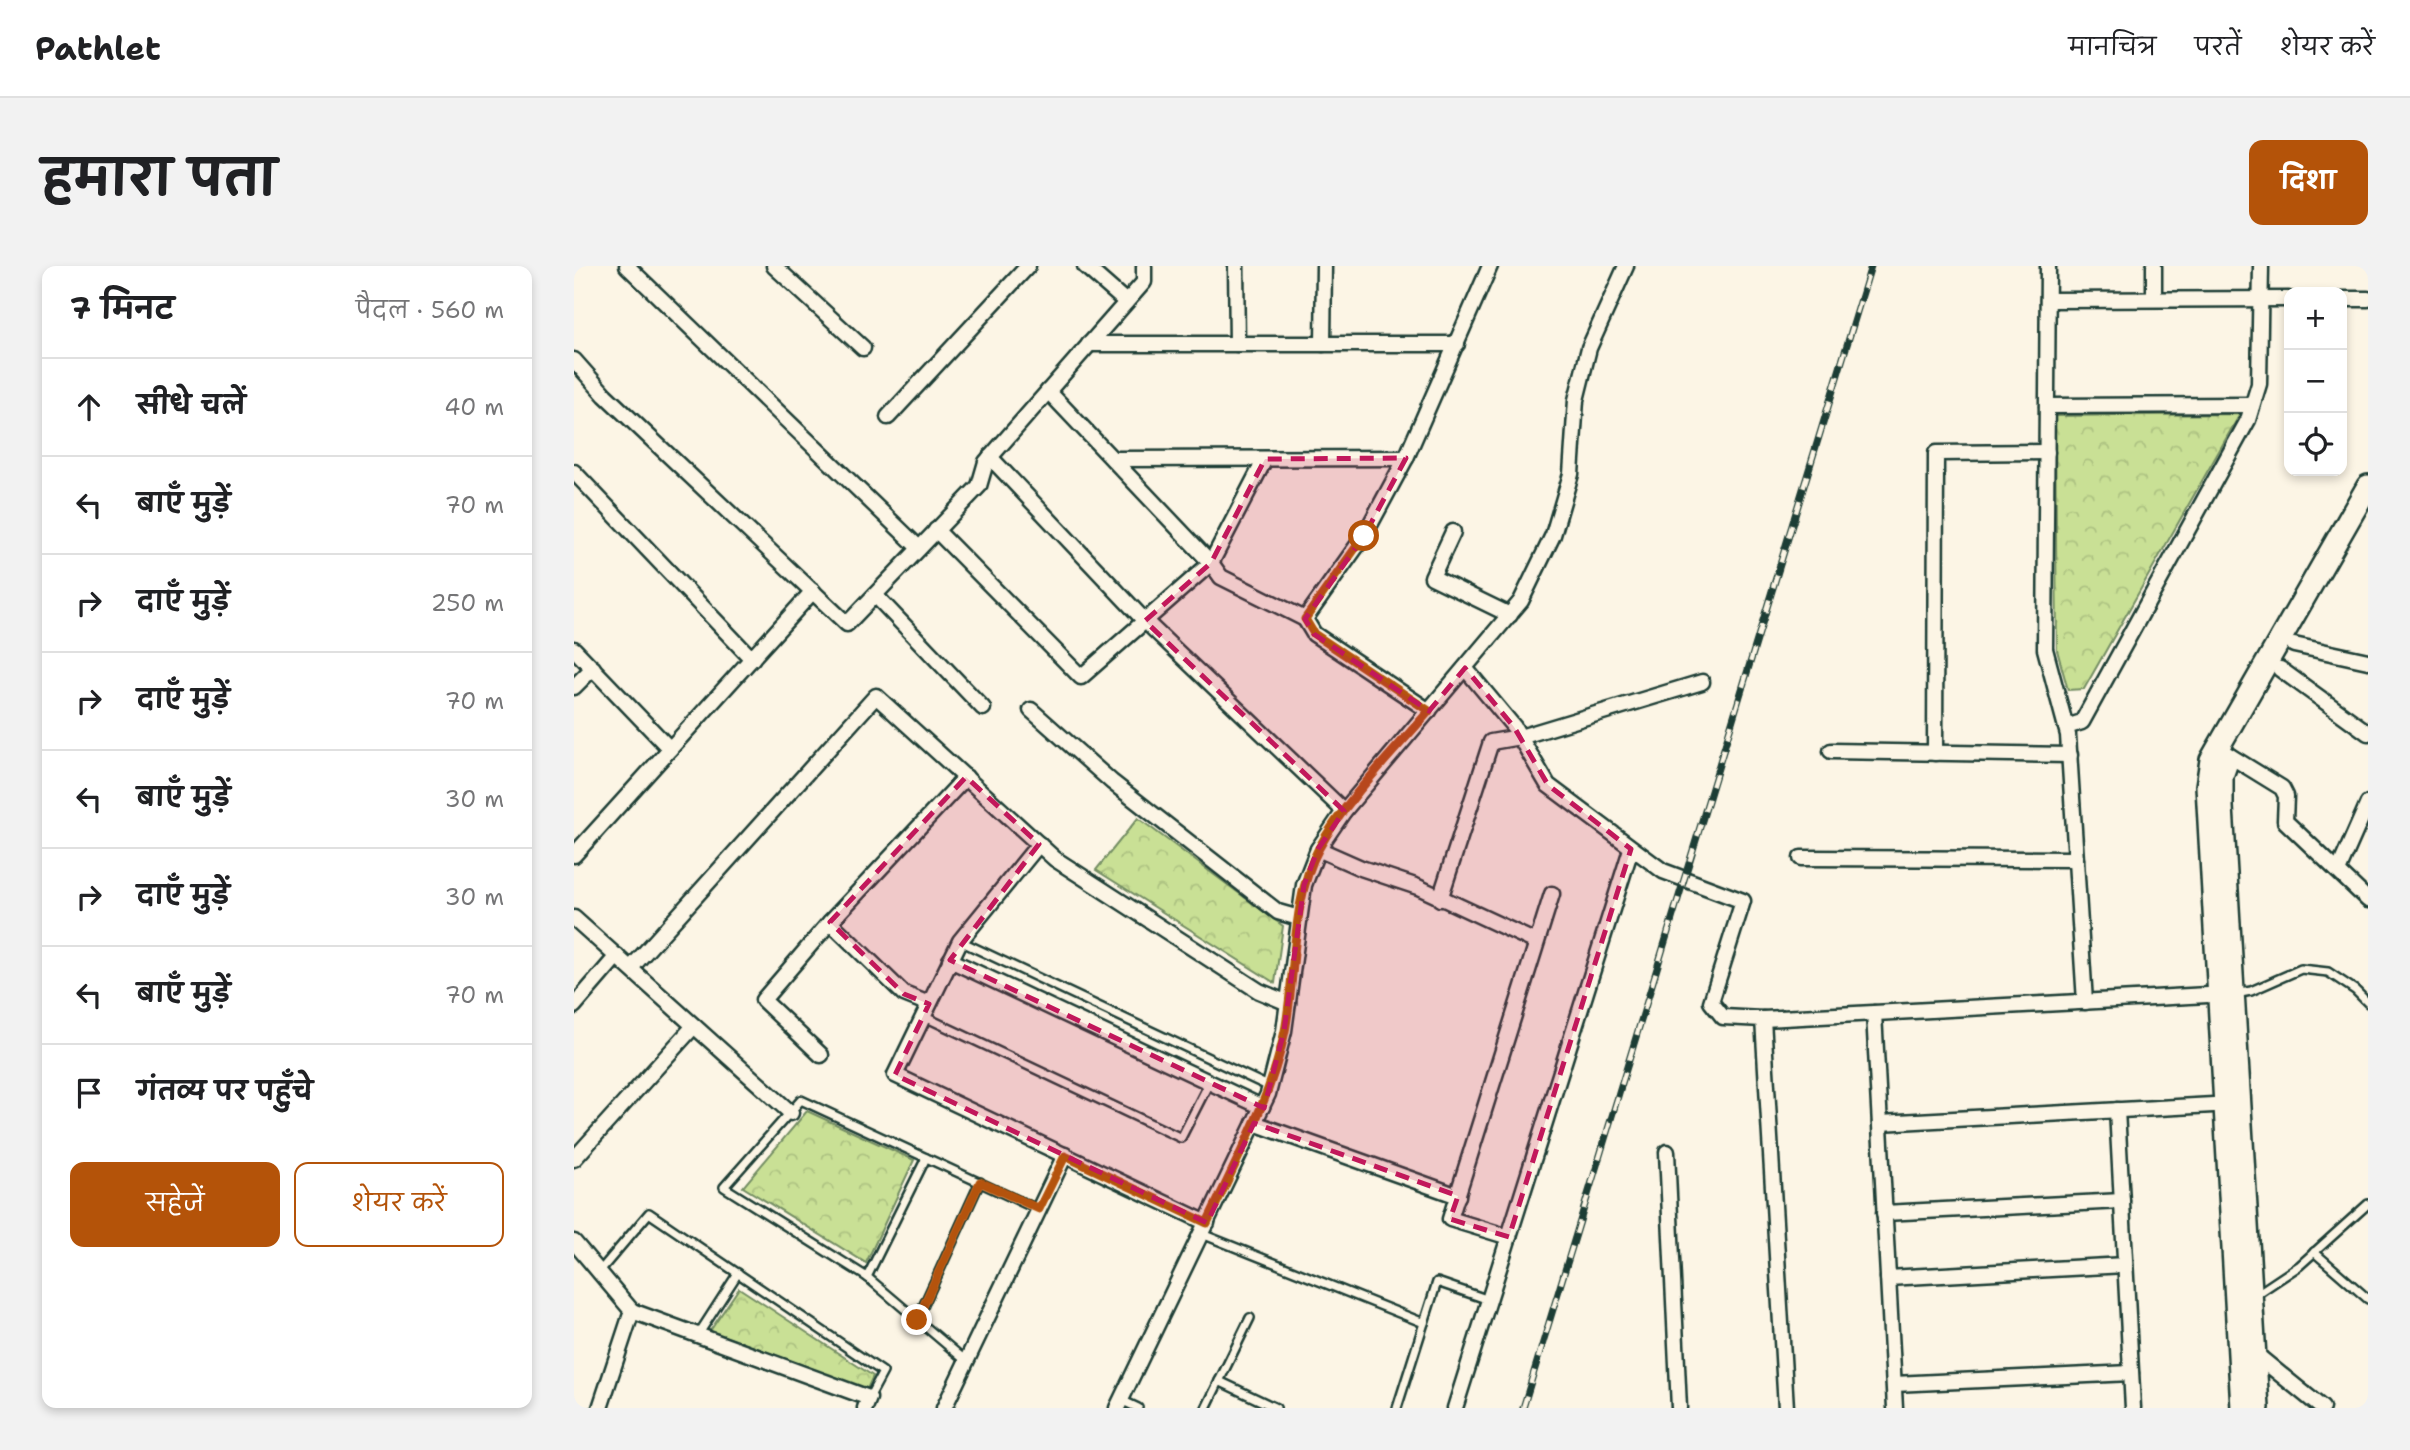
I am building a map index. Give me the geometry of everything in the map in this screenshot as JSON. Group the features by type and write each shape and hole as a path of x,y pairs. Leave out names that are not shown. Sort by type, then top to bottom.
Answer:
{"street":[{"path":"626,266 919,548"},
{"path":"774,266 863,348"},
{"path":"888,417 1028,266"},
{"path":"1084,266 1125,302"},
{"path":"574,360 606,395 847,624 979,486 990,457 1143,282 1144,266"},
{"path":"1236,266 1237,344"},
{"path":"1323,344 1324,266"},
{"path":"1305,619 1364,536 1406,458 1490,266"},
{"path":"1119,1404 1270,1087 1284,1031 1304,885 1318,849 1344,811 1521,601 1553,535 1571,474 1576,400 1589,348 1626,266"},
{"path":"2048,266 2045,649 2066,727 2070,755 2085,1002"},
{"path":"2154,266 2154,299"},
{"path":"2066,727 2082,722 2248,421 2259,384 2261,266"},
{"path":"2048,299 2284,299"},
{"path":"2347,299 2368,299"},
{"path":"1089,344 1457,344"},
{"path":"1048,391 1211,563 1221,577 1305,619 1314,634 1429,711"},
{"path":"2047,406 2252,405"},
{"path":"1935,753 1936,453 2047,452"},
{"path":"990,457 1145,621 1344,811"},
{"path":"1112,458 1406,458"},
{"path":"936,530 1081,677 1211,563 1265,458"},
{"path":"574,472 752,659"},
{"path":"2258,1408 2247,1352 2227,994 2207,786 2211,760 2223,752 2280,669 2366,500"},
{"path":"2223,752 2366,500"},
{"path":"1453,532 1432,577 1510,615"},
{"path":"574,855 813,591"},
{"path":"875,595 983,708"},
{"path":"2294,645 2368,661"},
{"path":"574,649 670,749"},
{"path":"574,687 593,668"},
{"path":"1465,668 1520,737 1548,785 1663,871 1743,901 1711,1002 1723,1017 1763,1019 2227,994"},
{"path":"2280,669 2368,733"},
{"path":"1440,899 1491,742 1520,737 1702,682"},
{"path":"631,968 876,696 1055,859 1247,984 1288,1003"},
{"path":"1031,710 1112,782 1278,912 1300,918"},
{"path":"1831,751 2070,755"},
{"path":"2223,752 2282,788 2286,796 2285,821 2368,900"},
{"path":"821,1055 763,1000 830,922 966,777"},
{"path":"2338,871 2368,803"},
{"path":"1038,844 960,941 895,1075 1065,1156 1204,1228"},
{"path":"1318,849 1361,868 1418,887 1536,942"},
{"path":"1455,1408 1631,849"},
{"path":"1801,858 2076,859"},
{"path":"1509,1237 1450,1219 1552,894"},
{"path":"574,918 790,1113"},
{"path":"830,922 904,994 926,1010"},
{"path":"574,1006 617,956"},
{"path":"950,960 1262,1107"},
{"path":"1874,1013 1895,1408"},
{"path":"1763,1019 1786,1408"},
{"path":"574,1159 694,1026"},
{"path":"1880,1123 2233,1104"},
{"path":"2233,1104 2251,1297 2242,1408"},
{"path":"2117,1110 2133,1408"},
{"path":"1254,1123 1458,1196"},
{"path":"1667,1152 1679,1408"},
{"path":"944,1408 1065,1156"},
{"path":"1884,1213 2122,1201"},
{"path":"574,1242 632,1311 867,1403"},
{"path":"1888,1278 2125,1265"},
{"path":"600,1408 632,1311"},
{"path":"2247,1352 2322,1408"},
{"path":"1894,1384 2131,1373"}],"lane":[{"path":"960,941 1270,1087"},
{"path":"2227,994 2251,991 2301,968 2328,972 2355,990 2368,1003"},
{"path":"926,1010 1181,1138 1209,1082"},
{"path":"967,1361 867,1278 724,1187 801,1100 1039,1209"},
{"path":"867,1278 926,1158"},
{"path":"917,1320 980,1182"},
{"path":"2251,1297 2299,1266 2368,1204"},
{"path":"599,1272 649,1213 883,1372 867,1403"},
{"path":"1204,1228 1424,1323"},
{"path":"2314,1252 2368,1299"},
{"path":"698,1335 738,1273"},
{"path":"1397,1408 1437,1282 1489,1300"},
{"path":"1206,1408 1250,1318"},
{"path":"1219,1381 1276,1408"},
{"path":"1119,1404 1138,1408"}],"highlighted area":[{"path":"1406,458 1364,536 1305,619 1314,634 1429,711 1465,668 1514,727 1548,785 1631,849 1509,1237 1450,1219 1458,1196 1254,1123 1207,1223 895,1075 929,1004 904,994 830,922 966,777 1039,844 950,960 1264,1108 1284,1031 1304,885 1318,849 1344,811 1145,621 1211,563 1265,459"}],"green space":[{"path":"2240,414 2084,689 2068,690 2057,650 2055,416"},
{"path":"1138,818 1283,926 1275,983 1096,870"},
{"path":"807,1111 914,1160 866,1263 743,1187"},
{"path":"739,1288 873,1376 867,1389 710,1331"}],"railway":[{"path":"1523,1408 1871,266"}],"route":[{"path":"917,1320 980,1182 1039,1209 1065,1156 1207,1223 1268,1094 1284,1031 1304,885 1318,849 1344,811 1429,711 1314,634 1305,619 1364,536"}]}
